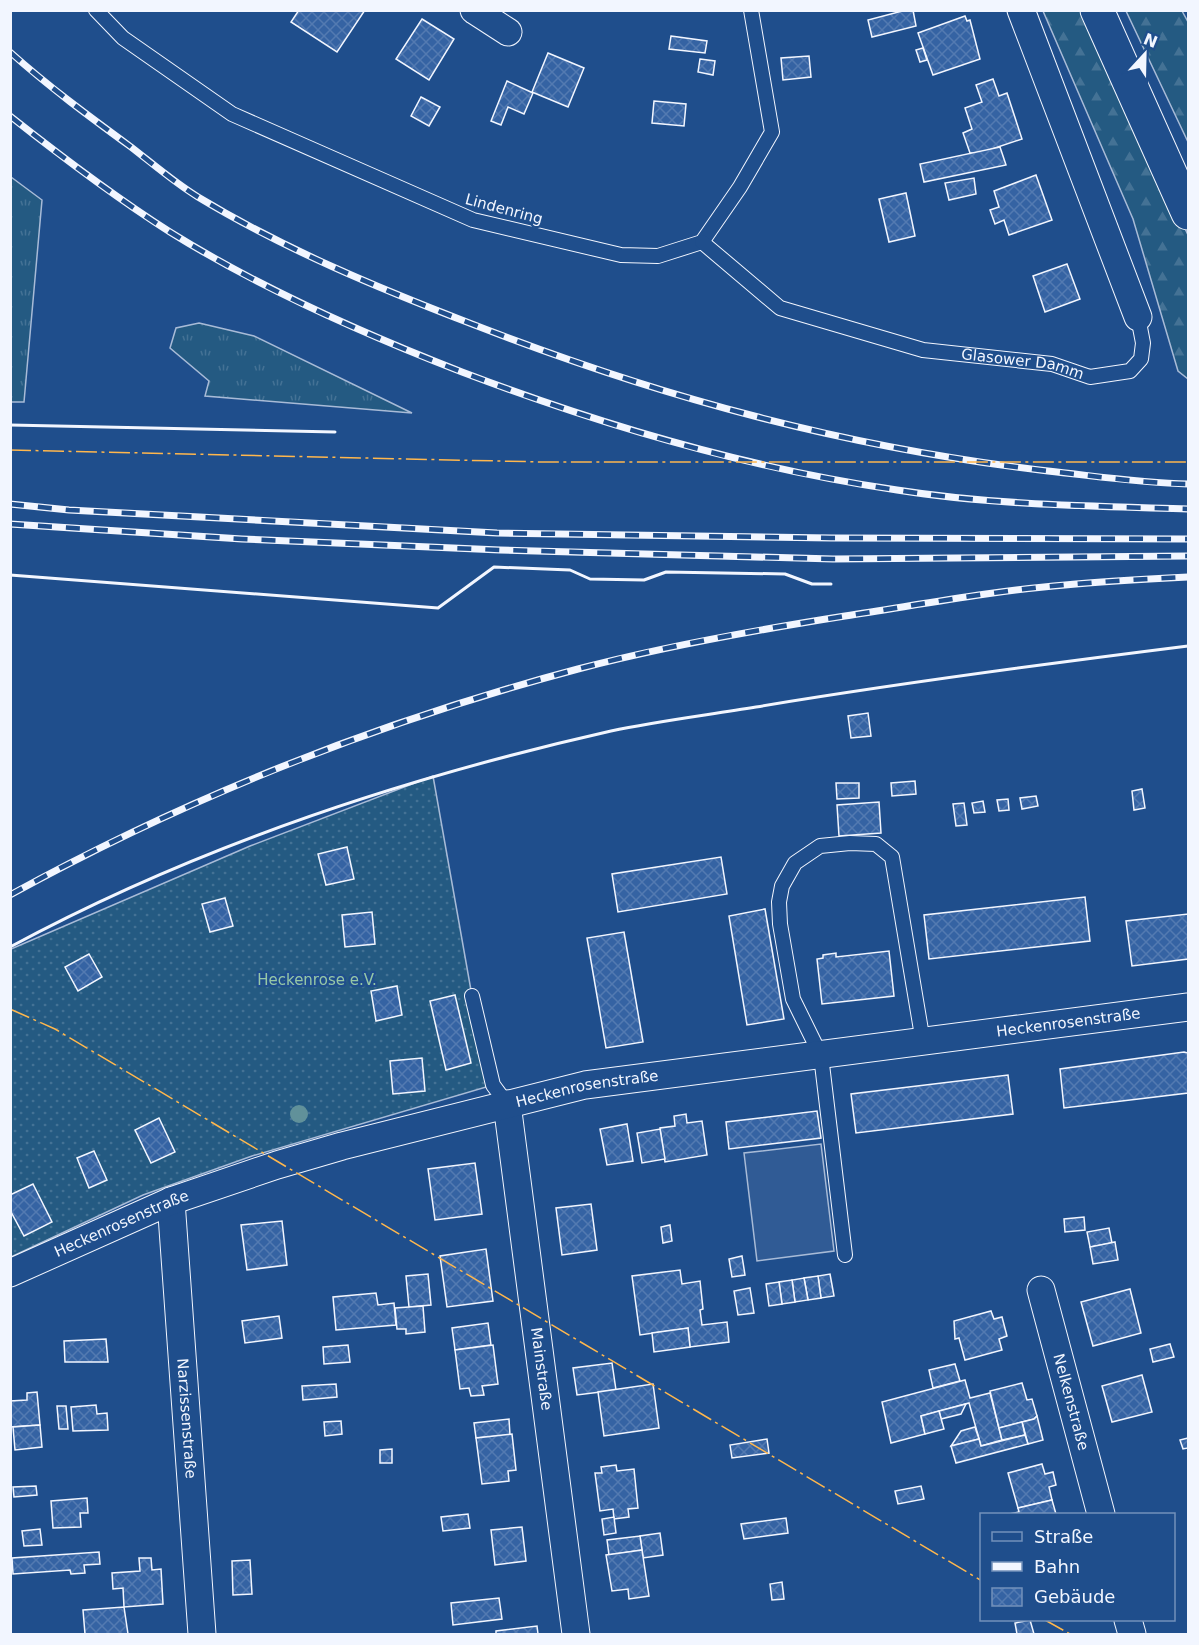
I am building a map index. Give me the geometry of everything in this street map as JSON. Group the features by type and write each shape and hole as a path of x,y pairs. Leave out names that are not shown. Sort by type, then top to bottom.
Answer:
{"street":[{"path":"474,10 508,32"},
{"name":"Glasower Damm","path":"1021,10 1138,317"},
{"path":"1097,10 1188,213"},
{"name":"Heckenrosenstraße","path":"10,1273 171,1201 342,1146 585,1085 1188,1007"},
{"name":"Mainstraße","path":"507,1104 576,1635"},
{"name":"Narzissenstraße","path":"171,1201 202,1635"},
{"name":"Nelkenstraße","path":"1041,1290 1100,1513"}],"lane":[{"name":"Lindenring","path":"96,10 129,44 232,114 472,220 621,255 658,256 702,242"},
{"path":"702,242 740,187 772,132 751,10"},
{"name":"Glasower Damm","path":"702,242 780,308 923,350 1052,364 1090,377 1130,371 1141,359 1143,343 1138,317"},
{"path":"845,1255 820,1056 793,999 780,924 779,902 782,886 795,863 811,850 828,844 876,844 892,857 923,1042"},
{"path":"472,996 493,1085 507,1104"}],"green space":[{"path":"1043,11 1084,11 1188,235 1188,379 1178,371 1133,219"},
{"path":"1126,11 1182,11 1188,22 1188,142"},
{"path":"11,177 42,200 24,402 11,402"},
{"path":"199,323 254,336 412,413 205,396 209,381 170,348 176,328"},
{"name":"Heckenrose e.V.","path":"433,776 472,996 493,1085 252,1156 143,1195 11,1257 11,949 250,846"}],"shaded area":[{"path":"821,1144 834,1251 757,1261 744,1153"}],"building":[{"path":"299,10 365,10 337,52 291,22"},
{"path":"913,10 916,26 872,37 868,20"},
{"path":"965,16 967,21 970,20 980,59 933,75 918,33"},
{"path":"422,19 454,39 429,80 396,59"},
{"path":"671,36 707,41 705,53 669,49"},
{"path":"923,48 927,60 920,62 916,50"},
{"path":"548,53 584,68 568,107 532,92"},
{"path":"809,56 811,77 783,80 781,58"},
{"path":"700,59 715,61 713,75 698,72"},
{"path":"993,79 999,96 1007,93 1022,139 980,153 970,153 963,133 972,129 965,108 982,102 976,85"},
{"path":"507,81 533,93 524,114 508,107 501,125 491,121"},
{"path":"421,97 440,107 429,126 411,116"},
{"path":"654,101 686,104 684,126 652,123"},
{"path":"1000,147 1006,165 924,182 920,164"},
{"path":"1036,175 1052,220 1009,235 1004,220 995,224 990,210 999,207 994,191"},
{"path":"974,178 976,194 949,200 945,183"},
{"path":"906,193 915,236 889,242 879,199"},
{"path":"1067,264 1080,299 1045,312 1033,276"},
{"path":"868,713 871,736 851,738 848,716"},
{"path":"915,781 916,794 892,796 891,783"},
{"path":"836,783 859,783 859,798 837,799"},
{"path":"1142,789 1145,808 1134,810 1132,791"},
{"path":"1036,796 1038,806 1022,809 1020,798"},
{"path":"1008,799 1009,810 999,811 997,800"},
{"path":"983,801 985,812 974,813 972,803"},
{"path":"879,802 881,833 839,836 837,805"},
{"path":"964,803 967,825 956,826 953,804"},
{"path":"347,847 354,879 326,885 318,854"},
{"path":"721,857 727,894 618,912 612,874"},
{"path":"1085,897 1090,941 929,959 924,915"},
{"path":"225,898 233,926 210,932 202,904"},
{"path":"765,909 784,1019 747,1025 729,916"},
{"path":"372,912 375,944 345,947 342,915"},
{"path":"1188,914 1188,959 1132,966 1126,921"},
{"path":"624,932 643,1042 606,1048 587,938"},
{"path":"889,951 894,996 822,1004 817,959 823,958 823,955 836,953 836,957"},
{"path":"89,954 102,977 78,991 65,967"},
{"path":"397,986 402,1015 376,1021 371,991"},
{"path":"455,995 471,1063 446,1070 430,1001"},
{"path":"1188,1053 1188,1093 1064,1108 1060,1069"},
{"path":"422,1058 425,1091 393,1094 390,1061"},
{"path":"1008,1075 1013,1114 856,1133 851,1094"},
{"path":"817,1111 821,1138 729,1149 726,1122"},
{"path":"686,1114 687,1123 702,1121 707,1155 665,1162 660,1128 675,1126 674,1116"},
{"path":"159,1118 175,1152 151,1163 135,1130"},
{"path":"627,1124 633,1161 607,1165 600,1129"},
{"path":"660,1129 665,1159 642,1163 637,1133"},
{"path":"94,1151 107,1180 89,1188 77,1158"},
{"path":"475,1163 482,1214 435,1220 428,1169"},
{"path":"33,1184 52,1222 24,1236 10,1210 10,1195"},
{"path":"591,1204 597,1250 562,1255 556,1208"},
{"path":"1084,1217 1085,1230 1065,1232 1064,1219"},
{"path":"282,1221 287,1265 247,1270 241,1225"},
{"path":"670,1225 672,1241 663,1243 661,1227"},
{"path":"1109,1228 1112,1243 1090,1247 1087,1232"},
{"path":"1115,1242 1118,1260 1093,1264 1090,1247"},
{"path":"486,1249 493,1301 447,1307 440,1256"},
{"path":"742,1256 745,1275 732,1277 729,1259"},
{"path":"680,1270 682,1284 700,1281 702,1325 727,1322 729,1342 690,1347 688,1328 640,1335 632,1276"},
{"path":"428,1274 431,1305 409,1307 406,1276"},
{"path":"830,1274 834,1296 821,1298 818,1276"},
{"path":"818,1276 821,1298 808,1300 804,1278"},
{"path":"804,1278 808,1300 795,1302 792,1280"},
{"path":"792,1280 795,1302 782,1304 779,1282"},
{"path":"779,1282 782,1304 769,1306 766,1284"},
{"path":"750,1288 754,1313 738,1315 734,1291"},
{"path":"1130,1289 1141,1333 1093,1346 1081,1302"},
{"path":"376,1293 378,1305 394,1303 396,1325 336,1330 333,1297"},
{"path":"423,1306 425,1332 406,1334 406,1329 397,1329 395,1308"},
{"path":"991,1311 994,1319 1002,1317 1007,1336 999,1339 1002,1350 965,1360 959,1338 955,1339 954,1321"},
{"path":"279,1316 282,1338 245,1343 242,1321"},
{"path":"488,1323 491,1345 455,1350 452,1328"},
{"path":"688,1328 690,1347 654,1352 652,1333"},
{"path":"106,1339 108,1362 65,1362 64,1341"},
{"path":"1170,1344 1174,1357 1153,1362 1150,1349"},
{"path":"348,1345 350,1362 324,1364 323,1347"},
{"path":"493,1345 498,1384 482,1386 484,1395 471,1396 469,1388 460,1389 455,1350"},
{"path":"612,1363 616,1390 577,1395 573,1368"},
{"path":"955,1364 960,1381 933,1388 929,1370"},
{"path":"1142,1375 1152,1412 1112,1422 1102,1386"},
{"path":"965,1380 970,1398 990,1393 1002,1440 981,1446 969,1403 921,1416 925,1434 891,1443 882,1402"},
{"path":"1022,1383 1027,1400 1032,1399 1037,1416 1034,1419 999,1428 990,1391"},
{"path":"336,1384 337,1397 303,1400 302,1386"},
{"path":"653,1384 659,1428 604,1436 598,1392"},
{"path":"37,1392 40,1425 10,1427 10,1401 27,1400 27,1393"},
{"path":"966,1404 961,1414 941,1419 939,1411"},
{"path":"96,1405 97,1414 107,1413 108,1430 73,1431 71,1407"},
{"path":"57,1406 66,1406 68,1429 59,1429"},
{"path":"939,1411 944,1429 925,1434 921,1416"},
{"path":"1037,1416 1043,1440 1028,1444 1022,1422"},
{"path":"509,1419 510,1435 476,1438 474,1423"},
{"path":"341,1421 342,1434 325,1436 324,1422"},
{"path":"1022,1422 1025,1435 1002,1440 999,1428"},
{"path":"40,1425 42,1447 15,1450 13,1427"},
{"path":"975,1427 979,1439 951,1446 961,1431"},
{"path":"512,1434 516,1470 508,1471 509,1481 482,1484 476,1438"},
{"path":"1025,1435 1028,1444 956,1463 951,1446 979,1439 981,1446"},
{"path":"1188,1438 1188,1448 1183,1449 1180,1440"},
{"path":"767,1439 769,1453 732,1458 730,1445"},
{"path":"392,1449 392,1463 380,1463 380,1450"},
{"path":"1042,1464 1045,1474 1053,1472 1056,1485 1049,1487 1052,1500 1018,1508 1008,1473"},
{"path":"616,1465 617,1471 634,1469 638,1508 628,1509 629,1517 614,1519 613,1509 600,1511 595,1473 602,1473 601,1467"},
{"path":"36,1486 37,1495 14,1497 13,1487"},
{"path":"921,1486 924,1499 898,1504 895,1491"},
{"path":"87,1498 88,1513 80,1513 81,1527 53,1528 51,1501"},
{"path":"1052,1500 1056,1513 1014,1513 1019,1512 1018,1508"},
{"path":"468,1514 470,1528 443,1531 441,1517"},
{"path":"614,1517 616,1533 604,1535 602,1519"},
{"path":"786,1518 788,1533 744,1539 741,1524"},
{"path":"522,1527 526,1561 495,1565 491,1530"},
{"path":"40,1529 42,1545 24,1546 22,1531"},
{"path":"660,1533 663,1555 643,1558 640,1536"},
{"path":"640,1536 642,1550 609,1555 607,1540"},
{"path":"642,1550 649,1596 629,1599 628,1589 612,1591 606,1555"},
{"path":"99,1552 100,1564 84,1565 85,1573 71,1574 70,1570 13,1574 12,1558"},
{"path":"139,1558 151,1558 152,1570 161,1569 163,1604 124,1607 123,1588 113,1589 112,1573 140,1571"},
{"path":"250,1560 252,1594 233,1595 232,1561"},
{"path":"782,1582 784,1599 772,1600 770,1584"},
{"path":"499,1598 502,1619 453,1625 451,1603"},
{"path":"124,1607 128,1634 85,1634 83,1610"},
{"path":"1030,1621 1034,1634 1017,1634 1015,1623"},
{"path":"537,1626 538,1634 496,1634 496,1631"}],"railway":[{"path":"10,52 55,90 172,180 231,216 298,251 367,282 543,351 684,397 826,433 973,461 1118,479 1188,484"},
{"path":"10,116 129,205 204,253 313,309 388,342 515,392 676,443 841,481 933,495 1006,502 1188,509"},
{"path":"10,504 69,510 497,533 831,538 1188,539"},
{"path":"10,524 242,539 500,550 833,559 1188,556"},
{"path":"10,895 146,826 287,765 432,712 578,669 711,639 955,599 1065,585 1188,577"}],"wall":[{"path":"10,425 335,432"},
{"path":"10,575 438,608 494,567 570,570 590,579 644,580 666,572 785,574 812,584 831,584"},
{"path":"10,947 154,877 227,847 379,793 533,750 611,731 665,721 918,682 1188,646"}],"power":[{"path":"10,450 543,462 1188,462"},
{"path":"10,1009 55,1029 980,1580"},
{"path":"1047,1621 1070,1634"}]}
